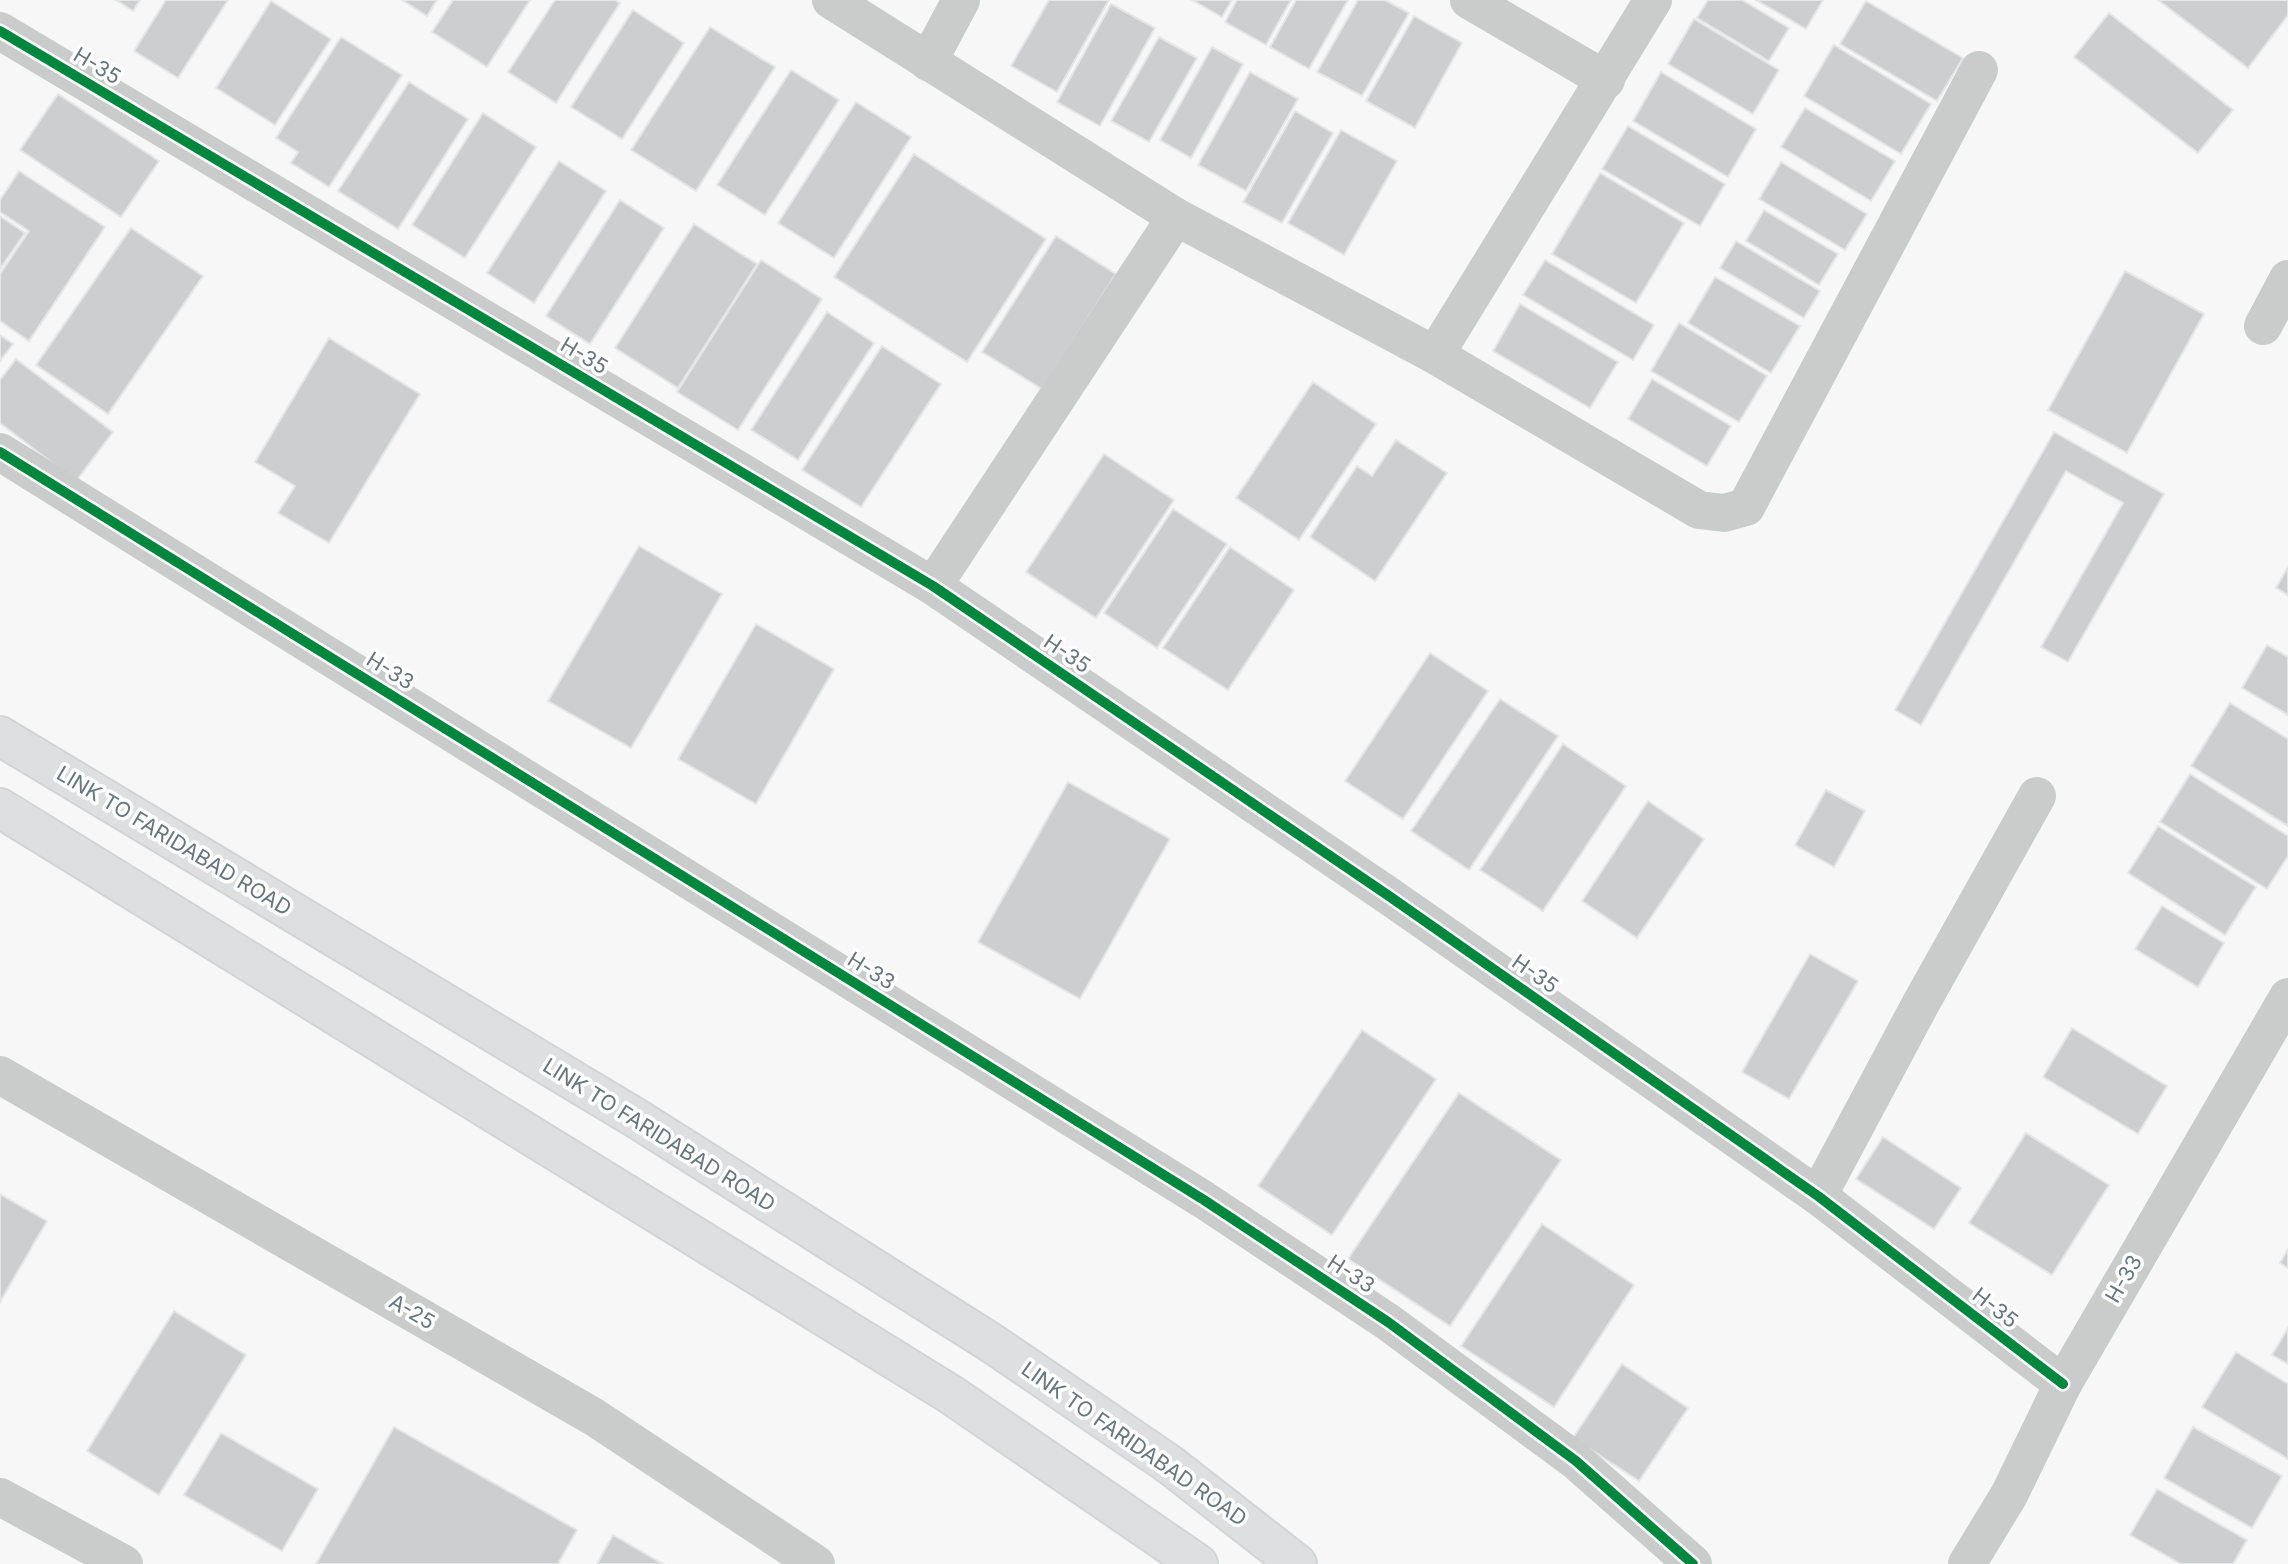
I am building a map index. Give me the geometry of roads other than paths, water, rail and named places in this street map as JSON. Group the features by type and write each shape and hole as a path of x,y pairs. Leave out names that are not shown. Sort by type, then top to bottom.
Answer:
{"main road":[{"name":"LINK TO FARIDABAD ROAD","path":"0,736 639,1120 993,1344 1169,1464 1297,1564"},
{"path":"0,808 950,1394 1198,1564"}],"street":[{"path":"831,0 1176,218 1435,355 1699,510 1724,513 1746,507 1979,69"},
{"path":"928,62 961,0"},
{"path":"1469,0 1606,80"},
{"path":"1435,355 1653,0"},
{"name":"H-35","path":"0,31 933,586 1378,888 1818,1196 2063,1384"},
{"path":"933,586 1176,218"},
{"path":"2263,326 2288,279"},
{"name":"H-33","path":"0,452 1204,1200 1388,1322 1543,1436 1576,1461 1693,1564"},
{"path":"1818,1196 1920,1005 2037,796"},
{"name":"H-33","path":"1967,1564 2009,1494 2063,1384 2288,997"},
{"name":"A-25","path":"0,1075 594,1416 816,1564"},
{"path":"0,1497 111,1560"}]}
